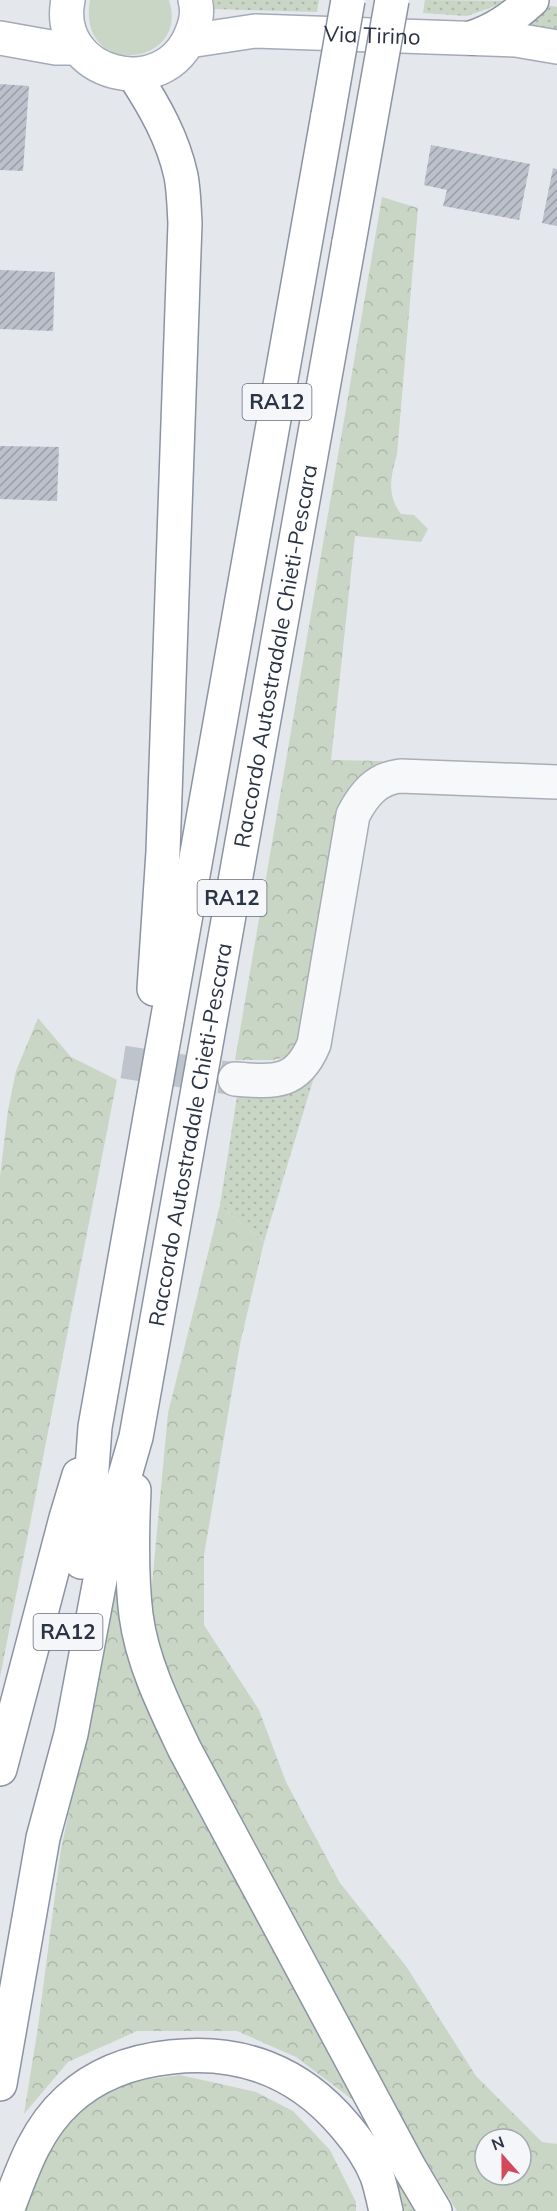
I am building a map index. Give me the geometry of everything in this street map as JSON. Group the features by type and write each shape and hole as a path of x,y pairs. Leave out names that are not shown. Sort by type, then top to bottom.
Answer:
{"main road":[{"path":"68,0 69,30 78,48 94,63 113,73 134,75 156,71 175,59 189,41 195,23 195,0"},
{"name":"Raccordo Autostradale Chieti-Pescara","path":"44,1838 51,1732 88,1524 95,1427 348,0"},
{"name":"Raccordo Autostradale Chieti-Pescara","path":"0,2084 44,1838 71,1734 110,1527 136,1437 392,0"},
{"path":"471,38 487,33 505,23 532,0"},
{"name":"Via Tirino","path":"189,41 255,31 516,40 557,47"},
{"path":"0,38 56,48 78,48"},
{"path":"134,75 155,106 172,143 181,178 185,223 163,852 142,1160"},
{"path":"0,1769 66,1518 95,1427"},
{"path":"136,1437 132,1538 136,1617 147,1660 164,1706 185,1750 409,2168 435,2211"},
{"path":"7,2211 27,2157 37,2138 67,2100 100,2076 146,2059 193,2054 237,2059 275,2070 304,2087 328,2106 357,2141 376,2174 386,2211"}],"lane":[{"path":"235,1079 273,1081 285,1078 305,1064 309,1056 314,1044 353,815 361,799 371,788 390,777 400,776 557,782"}],"green space":[{"path":"90,0 169,0 171,23 164,40 150,51 132,55 115,53 100,43 90,26"},
{"path":"214,0 319,0 317,12 212,9"},
{"path":"425,0 509,1 467,16 423,13"},
{"path":"546,5 557,7 557,38 519,32"},
{"path":"382,197 418,208 397,454 391,485 393,499 401,514 414,515 428,529 421,542 355,536 331,760 383,761 353,784 332,834 323,945 303,1042 291,1056 273,1060 235,1060"},
{"path":"38,1018 71,1057 117,1080 0,1677 0,1177 8,1110 16,1071"},
{"path":"318,1064 264,1242 220,1205 238,1090"},
{"path":"220,1205 264,1242 240,1344 204,1555 204,1625 259,1710 286,1782 340,1883 406,1966 476,2076 527,2127 473,2127 473,2187 533,2187 533,2133 542,2142 557,2144 557,2211 457,2211 381,2087 172,1687 150,1606 168,1413"},
{"path":"122,1580 134,1653 216,1844 353,2100 296,2057 237,2031 137,2031 68,2062 24,2114 38,2027 61,1849 85,1738 113,1584"},
{"path":"180,2075 256,2092 293,2111 330,2150 356,2202 356,2211 15,2211 50,2134 101,2091 143,2080"},
{"path":"396,2181 410,2190 425,2211 400,2211"}],"building":[{"path":"0,84 29,86 23,171 0,170"},
{"path":"431,145 530,164 519,220 443,206 447,190 424,185"},
{"path":"553,168 557,169 557,226 542,223"},
{"path":"0,270 55,272 53,331 0,329"},
{"path":"0,446 59,447 57,501 0,499"}],"tunnel":[{"path":"123,1062 235,1079"}]}
